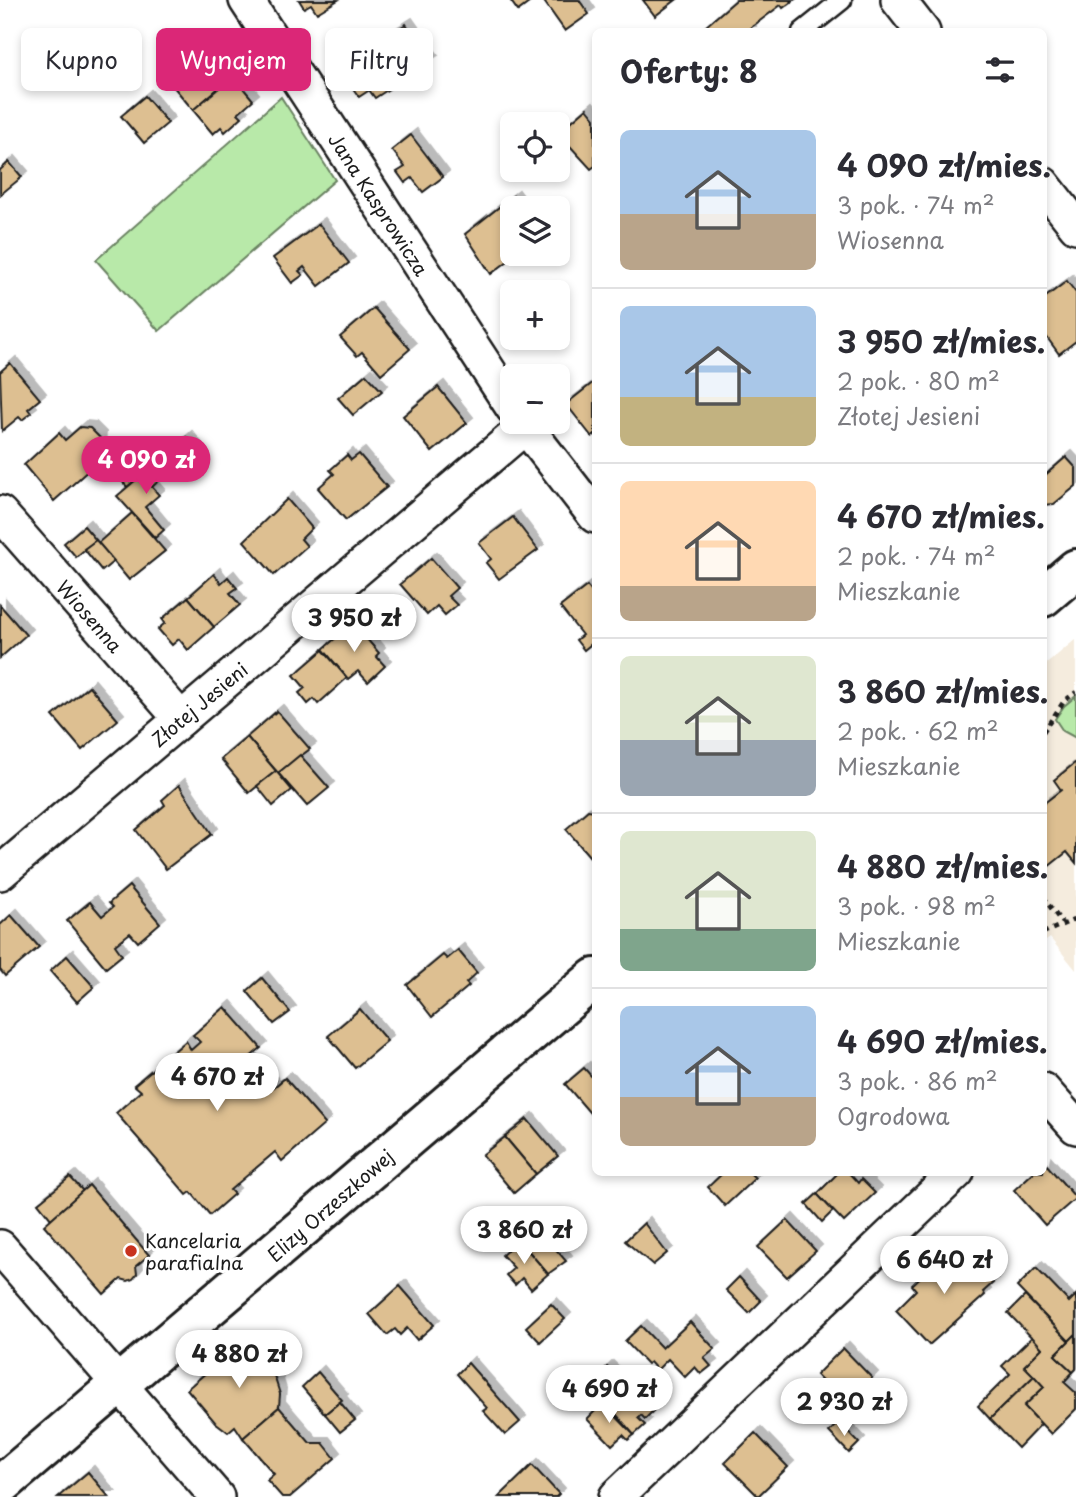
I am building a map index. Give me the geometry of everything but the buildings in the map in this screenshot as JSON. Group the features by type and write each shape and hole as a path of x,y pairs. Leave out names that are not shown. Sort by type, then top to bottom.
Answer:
{"street":[{"name":"Jana Kasprowicza","path":"246,0 500,388"},
{"path":"903,2 920,28"},
{"path":"1047,189 1076,226"},
{"name":"Złotej Jesieni","path":"0,873 181,719 503,434"},
{"name":"Jana Kasprowicza","path":"532,434 592,512"},
{"name":"Wiosenna","path":"0,513 181,719"},
{"path":"1047,594 1076,569"},
{"name":"Elizy Orzeszkowej","path":"0,1486 592,981"},
{"path":"1047,1095 1076,1127"},
{"path":"617,1497 953,1176"},
{"path":"0,1247 217,1497"}],"lane":[{"path":"807,28 842,0"}],"path":[{"path":"1047,726 1064,701 1076,692"},
{"path":"1047,902 1062,923"},
{"path":"1047,931 1076,919"}],"shaded area":[{"path":"1076,639 1076,970 1050,938 1047,940 1047,664"}],"green space":[{"path":"281,97 335,180 159,331 96,260"},
{"path":"1076,696 1076,738 1063,731 1055,719 1064,706"}],"place":[{"name":"Kancelaria parafialna","path":"131,1251"}]}
